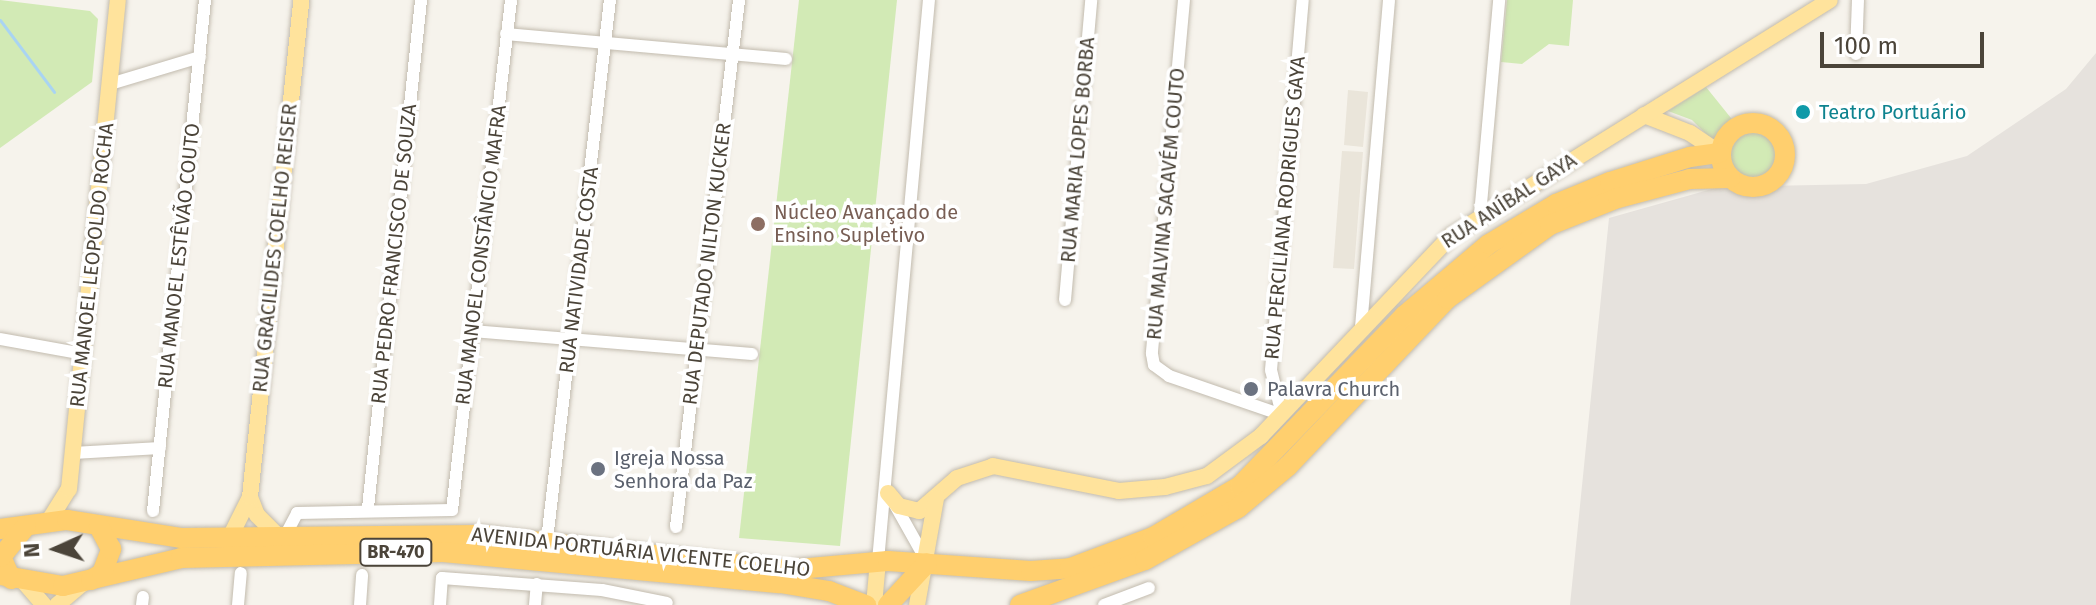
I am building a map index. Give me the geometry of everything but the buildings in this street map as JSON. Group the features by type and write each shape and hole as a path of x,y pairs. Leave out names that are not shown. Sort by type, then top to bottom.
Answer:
{"highway":[{"path":"1020,605 1145,560 1238,508 1288,466 1447,299 1539,232 1618,198 1690,179 1730,178 1745,186 1767,184 1781,169 1783,145 1768,127 1746,124 1728,134 1720,153 1730,178"},
{"name":"AVENIDA PORTUÁRIA VICENTE COELHO","path":"0,529 67,520 181,538 440,534 547,540 787,570 878,561 1061,570 1116,554 1189,519 1264,466 1404,316 1489,244 1556,204 1610,182 1690,157 1720,153"},
{"path":"12,579 1,557 26,526"},
{"path":"87,582 102,573 111,549 99,526"},
{"path":"216,555 230,537"},
{"name":"AVENIDA PORTUÁRIA VICENTE COELHO","path":"12,579 48,587 87,582 153,562 216,555 482,554 780,583 829,591 866,605"},
{"path":"888,605 927,563"}],"main road":[{"name":"RUA MANOEL LEOPOLDO ROCHA","path":"48,522 66,501 73,453 118,0"},
{"name":"RUA GRACILIDES COELHO REISER","path":"230,537 250,497 301,0"},
{"name":"RUA ANÍBAL GAYA","path":"888,493 913,512 957,478 993,466 1119,491 1179,485 1222,468 1282,415 1425,258 1480,215 1830,0"},
{"path":"1644,115 1690,133 1720,153"},
{"path":"917,605 927,563 936,496"},
{"path":"250,497 257,515 281,536"},
{"path":"874,605 878,561"},
{"path":"12,579 44,605"},
{"path":"57,605 87,582"}],"street":[{"name":"RUA MANOEL ESTÊVÃO COUTO","path":"153,511 205,0"},
{"name":"RUA PEDRO FRANCISCO DE SOUZA","path":"368,508 421,0"},
{"name":"RUA MANOEL CONSTÂNCIO MAFRA","path":"368,508 452,510 511,0"},
{"name":"RUA NATIVIDADE COSTA","path":"547,540 610,0"},
{"name":"RUA DEPUTADO NILTON KUCKER","path":"676,527 739,0"},
{"path":"878,561 888,493 929,0"},
{"name":"RUA MARIA LOPES BORBA","path":"1065,300 1091,0"},
{"name":"RUA MALVINA SACAVÉM COUTO","path":"1184,0 1152,354 1154,365 1169,376 1282,415"},
{"name":"RUA PERCILIANA RODRIGUES GAYA","path":"1282,415 1271,370 1303,0"},
{"path":"1361,327 1373,158 1389,0"},
{"path":"1480,215 1499,0"},
{"path":"1856,54 1858,0"},
{"path":"506,34 732,51 786,59"},
{"path":"110,84 200,57"},
{"path":"472,331 752,354"},
{"path":"0,339 83,354"},
{"path":"73,453 160,448"},
{"path":"888,493 927,563"},
{"path":"281,536 290,517 297,513 352,514 368,508"},
{"path":"238,605 241,573"},
{"path":"360,605 362,575"},
{"path":"440,605 442,578 537,584 668,600"},
{"path":"535,605 537,584"},
{"path":"1104,605 1149,588"}],"shaded area":[{"path":"2096,53 2096,605 1570,605 1609,218 1719,187 1866,184 1967,156 2066,89"},
{"path":"1348,90 1368,92 1363,147 1344,145"},
{"path":"1342,151 1363,152 1354,269 1333,268"}],"green space":[{"path":"0,0 90,11 98,19 92,82 0,148"},
{"path":"799,0 897,0 840,546 739,538"},
{"path":"1507,0 1573,0 1569,46 1549,44 1522,64 1501,62"},
{"path":"1706,87 1735,123 1713,141 1692,120 1668,111"},
{"path":"1753,133 1769,139 1775,155 1769,171 1753,177 1737,171 1731,155 1737,139"}],"waterway":[{"path":"0,20 54,92"}],"place":[{"name":"Teatro Portuário","path":"1803,112"},
{"name":"Núcleo Avançado de Ensino Supletivo","path":"758,224"},
{"name":"Palavra Church","path":"1251,389"},
{"name":"Igreja Nossa Senhora da Paz","path":"598,469"}]}
